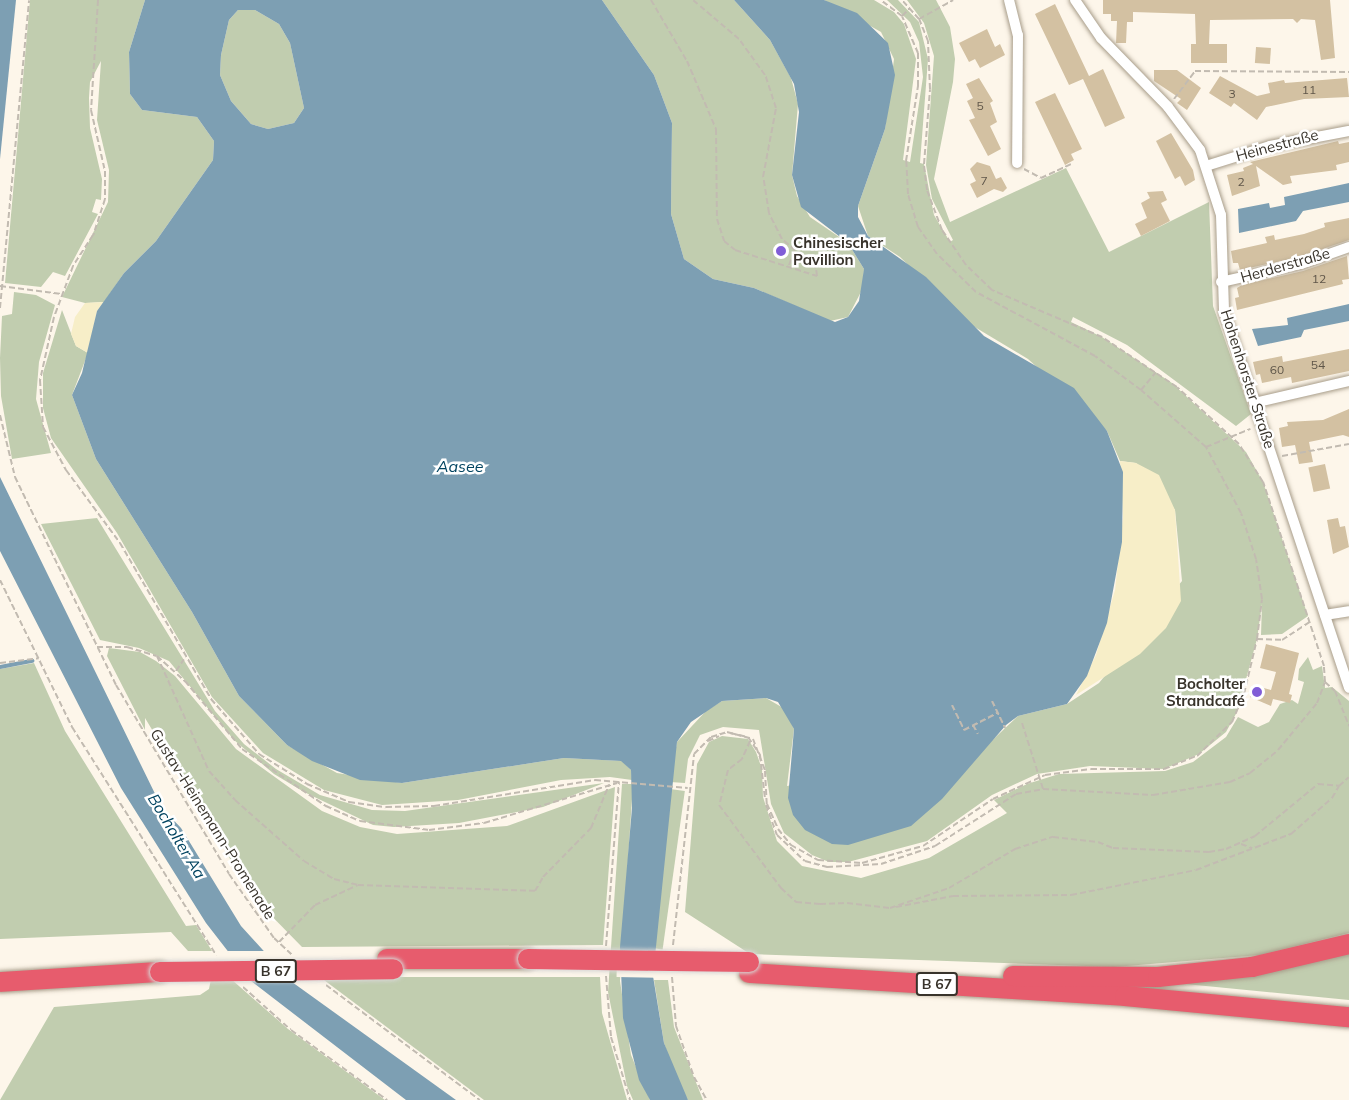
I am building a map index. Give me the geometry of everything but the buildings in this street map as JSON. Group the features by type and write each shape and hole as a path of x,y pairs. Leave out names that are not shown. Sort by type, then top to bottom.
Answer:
{"highway":[{"name":"B 67","path":"0,969 528,964 997,976 1158,977 1252,968 1349,944"},
{"name":"B 67","path":"0,982 159,967"},
{"name":"B 67","path":"749,968 1125,996 1349,1017"},
{"name":"B 67","path":"997,976 1349,1005"}],"street":[{"path":"1009,0 1018,35 1017,163"},
{"name":"Hohenhorster Straße","path":"1075,0 1126,67 1168,107 1191,134 1206,166 1221,215 1221,282 1224,312 1349,688"},
{"name":"Heinestraße","path":"1206,166 1270,146 1349,131"},
{"name":"Herderstraße","path":"1221,282 1301,264 1349,247"},
{"path":"1254,403 1349,381"},
{"path":"1324,615 1349,611"}],"path":[{"path":"0,308 29,0"},
{"path":"98,0 91,110 105,171 105,199 93,235 72,266 61,294 40,380 43,427 66,470 120,543 184,658 211,699 259,754 307,784 349,802 386,807 434,806 573,782 619,782 688,788 695,755 704,744 727,733 752,740 761,753 767,804 778,829 804,856 825,861 862,863 923,846 993,799 1039,777 1091,769 1164,769 1197,756 1232,722 1244,694 1257,639 1262,599 1256,559 1241,513 1206,447 1141,390 1078,345 987,299 937,254 915,219 906,161 919,62 913,34 902,16 881,0"},
{"path":"651,0 687,61 716,129 717,219 724,241 735,250 789,265 809,275 819,274 794,252 774,225 765,194 764,177 776,114 772,91 754,57 693,0"},
{"path":"902,0 919,19 930,55 923,143 927,190 934,215 950,242 966,265 992,290 1095,333 1156,372 1230,434 1251,459 1263,482 1309,621 1325,682 1335,691 1349,726"},
{"path":"919,19 953,0"},
{"path":"902,16 910,8"},
{"path":"1168,107 1195,71 1349,72"},
{"path":"1017,163 1030,176 1041,178 1071,164"},
{"path":"789,265 794,252"},
{"path":"1,287 61,294"},
{"path":"987,299 992,290"},
{"path":"1141,390 1156,372"},
{"name":"Gustav-Heinemann-Promenade","path":"0,415 15,477 97,647 180,797 253,910 279,943 295,957"},
{"path":"1206,447 1230,434 1262,425"},
{"path":"1274,458 1349,444"},
{"path":"0,579 72,727 221,962"},
{"path":"1257,639 1282,640 1309,621"},
{"path":"97,647 127,647 157,656 176,671 242,749 326,806 360,821 393,828 429,830 484,823 619,782"},
{"path":"157,656 210,771 235,801 304,861 334,879 358,885 536,891 543,877 591,828 609,785"},
{"path":"0,663 39,658"},
{"path":"176,671 184,658"},
{"path":"752,740 760,755 766,807 777,835 805,861 857,867 923,851 998,803 1043,789 1153,795 1230,782 1250,773 1278,750 1317,703 1325,682"},
{"path":"992,701 1005,728"},
{"path":"952,705 964,730 998,713"},
{"path":"1022,723 1043,789"},
{"path":"973,725 978,734"},
{"path":"752,740 742,759 728,770 719,805 781,888 796,902 890,908 953,896 1071,895 1196,870 1291,834 1332,798 1349,777"},
{"path":"606,949 619,782"},
{"path":"890,908 949,888 1015,849 1053,837 1098,842 1113,848 1209,852 1239,843 1281,818 1318,784 1340,786"},
{"path":"1239,843 1252,848"},
{"path":"923,846 923,851"},
{"path":"279,943 315,905 358,885"},
{"path":"605,968 611,1037 630,1100"},
{"path":"235,979 291,1030 387,1100"},
{"path":"318,979 480,1100"}],"green space":[{"path":"30,0 145,0 129,52 130,94 142,110 197,117 214,141 213,160 156,241 124,273 104,302 85,303 62,297 108,202 109,170 97,120 101,61 90,82 89,98 90,128 102,179 101,200 96,199 92,212 98,214 65,276 53,272 41,287 5,283"},
{"path":"602,0 734,0 770,40 791,78 798,104 792,175 797,196 810,217 848,243 864,269 863,288 848,317 830,321 754,288 713,279 684,259 671,214 672,123 654,75"},
{"path":"824,0 874,0 894,12 904,24 916,59 903,160 910,162 923,77 919,42 910,22 887,0 898,0 919,22 928,59 920,163 924,164 934,215 950,242 953,240 932,199 926,165 934,56 924,23 907,0 936,0 950,27 955,59 953,82 934,179 950,222 1066,168 1109,252 1209,202 1213,306 1251,414 1236,426 1127,345 1073,317 1071,322 1102,337 1172,383 1246,452 1263,482 1308,616 1282,634 1261,635 1262,604 1257,639 1237,712 1226,732 1199,754 1164,769 1090,766 1037,774 992,795 927,841 848,862 829,862 812,855 784,833 771,804 759,730 723,727 700,735 688,759 685,783 670,782 677,742 706,711 722,701 766,698 785,709 794,729 787,786 983,749 1018,716 1067,704 1099,683 1182,581 1175,510 1136,463 1120,461 1107,431 1028,359 968,323 900,257 868,236 858,206 885,129 894,59 881,32"},
{"path":"238,10 255,10 279,24 290,43 304,108 294,123 268,129 251,124 231,101 220,75 221,55 229,20"},
{"path":"14,292 36,295 55,305 39,362 36,399 51,453 12,459 1,396 0,358 2,316 12,314"},
{"path":"62,310 76,346 88,353 72,395 96,459 192,612 239,696 287,745 337,773 402,783 564,758 622,761 631,770 632,780 610,777 561,780 458,800 382,805 324,790 263,753 212,697 117,533 51,438 43,408 43,373"},
{"path":"97,518 215,711 244,744 276,769 320,795 372,810 405,811 604,783 543,807 459,823 394,827 373,825 304,792 274,774 234,740 169,661 139,648 100,640 41,524"},
{"path":"109,648 140,652 156,661 175,676 236,749 322,811 360,827 397,834 507,826 615,787 603,945 302,947 253,897 145,718 145,730 107,656"},
{"path":"1308,657 1313,670 1322,666 1325,688 1332,687 1349,701 1349,933 1260,955 1114,967 750,954 685,912 697,764 709,742 722,736 748,739 756,752 762,769 763,797 777,841 802,866 861,878 929,858 1007,813 994,800 1027,784 1059,774 1165,771 1193,762 1226,737 1238,717 1258,727 1269,722 1280,704 1292,700 1298,704 1304,682 1298,680 1299,669"},
{"path":"34,663 65,731 186,926 196,925 212,951 188,951 171,932 0,939 0,669"},
{"path":"622,784 633,784 620,981 631,1055 650,1100 633,1100 627,1086 608,992"},
{"path":"670,789 685,791 663,950 648,947"},
{"path":"1349,951 1349,1000 1165,982"},
{"path":"320,977 600,977 602,1013 627,1100 484,1100"},
{"path":"211,979 231,979 288,1029 385,1100 0,1100 54,1007 200,995 209,989"},
{"path":"654,980 668,980 674,1027 703,1100 688,1100 678,1084 664,1043"}],"sand":[{"path":"104,302 97,311 88,353 76,346 71,334 75,317 85,303"},
{"path":"1120,461 1136,463 1159,475 1175,510 1181,601 1166,628 1140,654 1076,695 1096,655 1115,590 1123,517"}],"water":[{"path":"0,0 16,0 0,159"},
{"name":"Aasee","path":"145,0 602,0 654,75 672,123 671,214 684,259 713,279 754,288 835,322 848,317 859,301 864,269 848,243 801,207 792,175 799,112 794,84 770,40 734,0 824,0 857,13 888,43 895,75 885,129 858,206 858,217 868,236 926,277 984,336 1074,388 1107,431 1123,472 1122,542 1107,623 1087,676 1067,704 1018,716 1006,725 942,799 911,826 848,845 832,844 805,830 793,815 788,798 794,729 778,702 766,698 722,701 691,722 677,742 653,976 664,1043 688,1100 650,1100 639,1080 623,1018 620,947 632,808 631,770 621,761 564,758 402,783 360,780 312,761 287,745 239,696 192,612 96,459 72,395 82,373 97,311 124,273 156,241 213,160 214,141 197,117 142,110 130,94 129,52","holes":["238,10 255,10 279,24 290,43 304,108 294,123 268,129 251,124 231,101 220,75 221,55 229,20"]},
{"path":"1349,183 1349,202 1303,211 1296,221 1239,233 1238,209 1269,203 1270,208 1285,205 1284,197"},
{"path":"1349,304 1349,321 1304,330 1301,337 1258,346 1252,329 1288,325 1287,318"},
{"name":"Bocholter Aa","path":"0,477 162,808 181,828 241,926 292,982 456,1100 406,1100 251,981 206,923 121,788 0,551"}],"pier":[{"path":"227,951 267,951 291,976 245,977"},
{"path":"617,951 657,952 657,978 617,977"}],"waterway":[{"path":"0,667 32,661"}],"place":[{"name":"Chinesischer Pavillion","path":"781,251"},
{"name":"Bocholter Strandcafé","path":"1257,692"}]}
